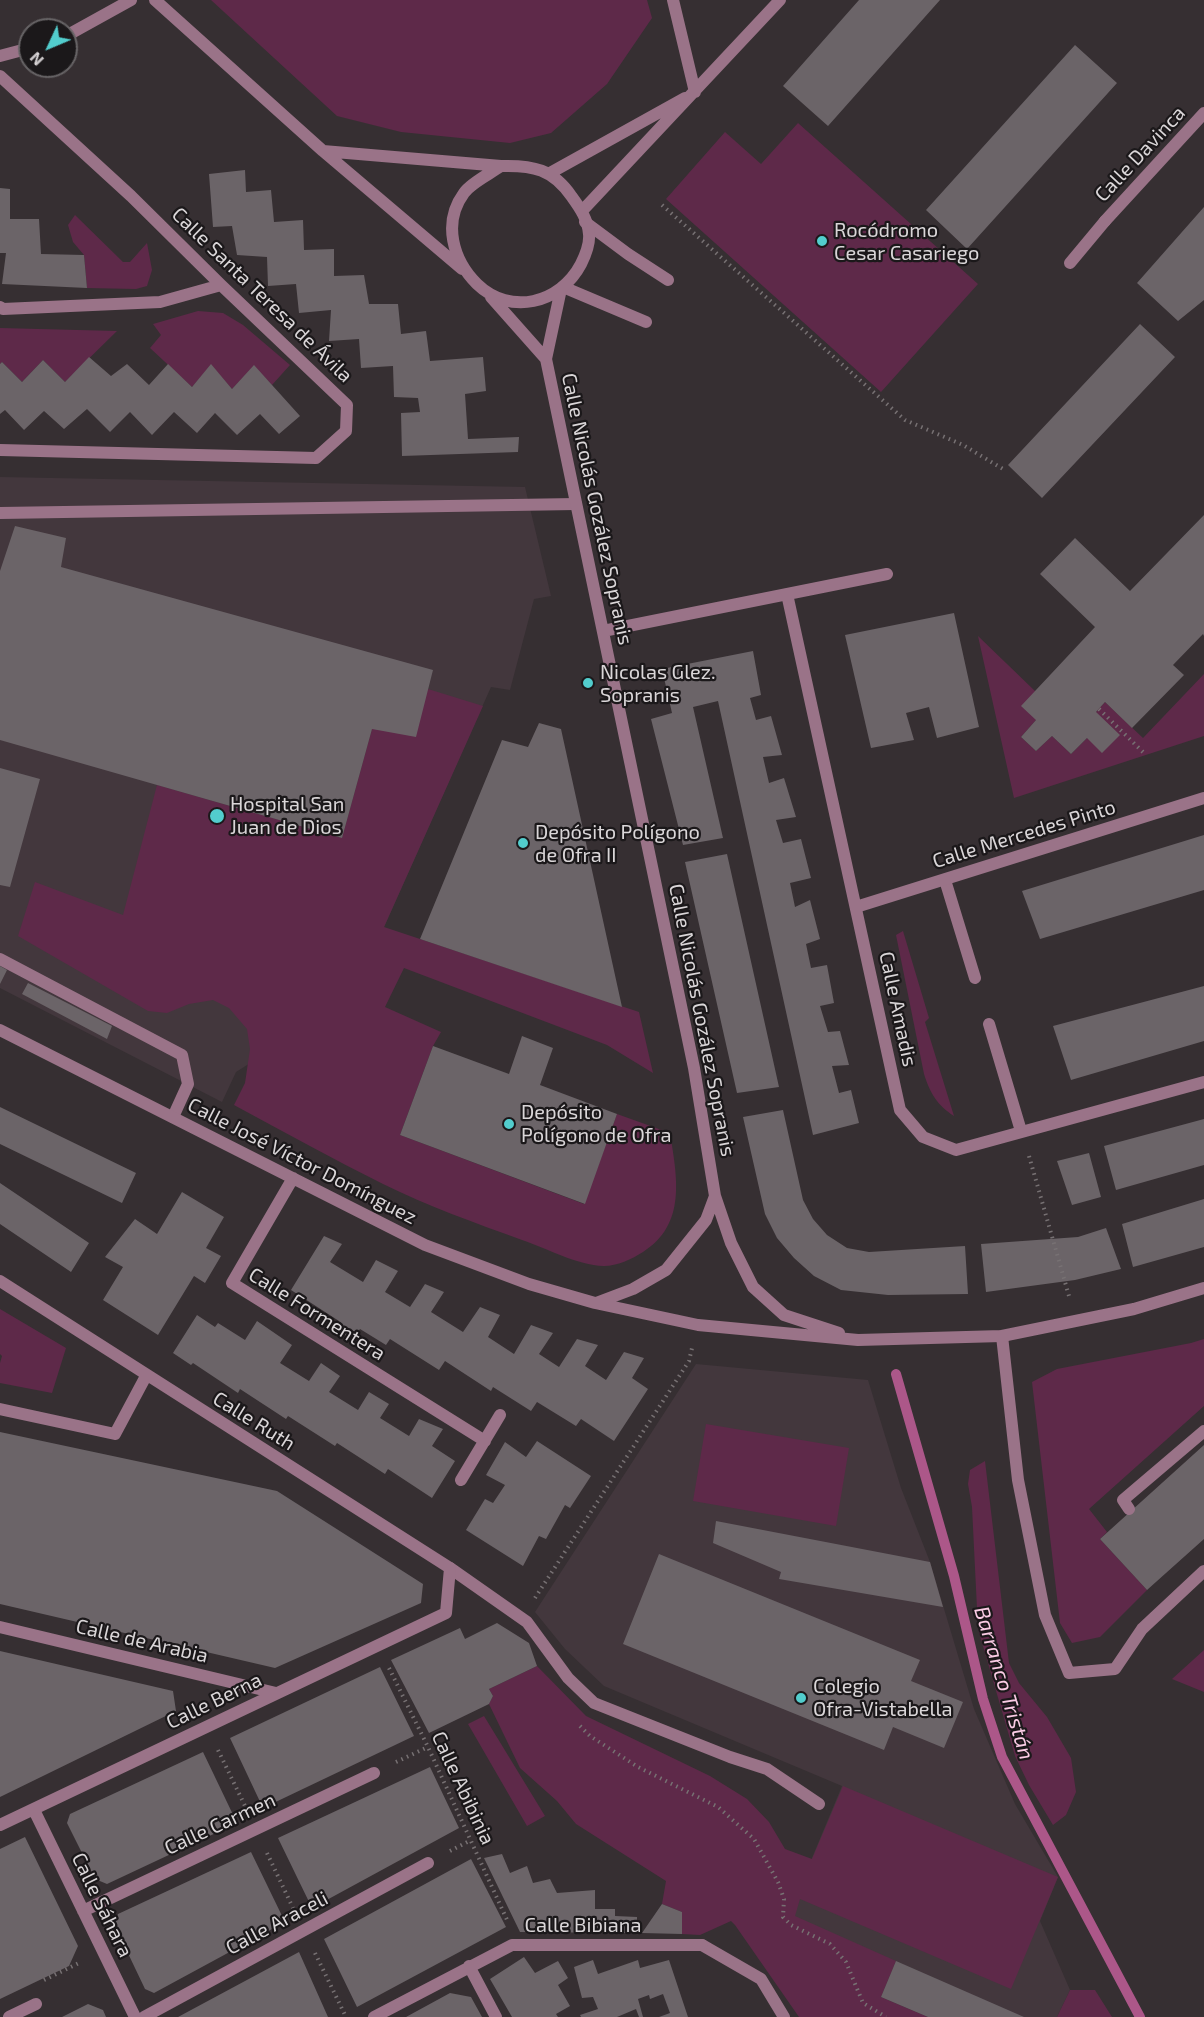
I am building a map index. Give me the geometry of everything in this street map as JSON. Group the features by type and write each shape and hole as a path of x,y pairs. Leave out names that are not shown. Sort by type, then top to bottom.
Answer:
{"street":[{"path":"78,29 131,0"},
{"path":"155,0 323,150 484,290 504,301 541,301 562,288 576,274 586,254 589,235 584,217 568,190 550,172 525,165 501,166 323,150"},
{"path":"673,0 695,92"},
{"path":"584,217 780,0"},
{"path":"0,56 18,51"},
{"name":"Calle Santa Teresa de Ávila","path":"0,76 131,196 347,405 346,431 316,458 0,450"},
{"path":"550,172 695,92"},
{"name":"Calle Davinca","path":"1070,262 1204,113"},
{"path":"468,274 455,249 451,231 456,209 465,192 501,166"},
{"path":"584,217 628,254 668,279"},
{"path":"0,307 3,309 160,302 221,285"},
{"path":"562,288 646,322"},
{"name":"Calle Nicolás Gozález Sopranis","path":"562,288 546,359 694,1068 714,1196 730,1242 753,1287 784,1315 858,1340"},
{"name":"Calle Nicolás Gozález Sopranis","path":"484,290 546,359"},
{"path":"0,513 576,504"},
{"path":"603,631 886,574"},
{"name":"Calle Amadis","path":"787,594 900,1110 923,1137 956,1150 1204,1082"},
{"name":"Calle Mercedes Pinto","path":"856,907 1204,798"},
{"path":"945,880 975,978"},
{"path":"0,959 182,1055 188,1084 172,1117"},
{"path":"989,1024 1022,1131"},
{"name":"Calle José Víctor Domínguez","path":"0,1030 425,1245 529,1284 595,1303 698,1324 858,1340"},
{"name":"Calle Formentera","path":"292,1178 232,1283 485,1441"},
{"path":"595,1303 633,1289 666,1270 706,1220 714,1196"},
{"name":"Calle Ruth","path":"0,1281 450,1568 528,1622 568,1678 594,1703 730,1757 767,1769 819,1804"},
{"path":"858,1340 1002,1336 1134,1309 1204,1288"},
{"path":"1002,1336 1018,1480 1042,1604 1069,1673 1115,1669 1142,1629 1204,1571"},
{"path":"0,1409 114,1434 146,1376"},
{"path":"461,1480 500,1415"},
{"path":"1129,1509 1123,1500 1204,1431"},
{"name":"Calle Berna","path":"0,1825 446,1613 450,1568"},
{"name":"Calle de Arabia","path":"0,1627 276,1692"},
{"name":"Calle Carmen","path":"83,1911 374,1773"},
{"name":"Calle Sáhara","path":"34,1810 135,2017"},
{"name":"Calle Araceli","path":"144,2017 428,1863"},
{"name":"Calle Bibiana","path":"374,2017 469,1966 518,1944 702,1945 761,1979 784,2017"},
{"path":"469,1966 496,2017"},
{"path":"9,2017 36,2004"}],"path":[{"path":"662,205 905,420 963,445 1003,469"},
{"path":"1100,709 1145,754"},
{"path":"1022,1131 1076,1320"},
{"path":"522,1618 690,1361 698,1324"},
{"name":"Calle Abibinia","path":"377,1645 428,1747 518,1944"},
{"path":"576,1722 590,1736 638,1767 718,1807 754,1839 778,1882 784,1899 783,1917 791,1925 830,1944 846,1962 863,2003 886,2017"},
{"path":"206,1726 346,2017"},
{"path":"374,1773 428,1747"},
{"path":"36,2004 33,1985 103,1951"}],"shaded area":[{"path":"211,0 647,0 652,18 607,84 551,133 510,143 401,132 337,116"},
{"name":"Rocódromo Cesar Casariego","path":"798,123 978,284 881,392 666,199 725,132 761,164"},
{"path":"75,215 123,262 130,262 147,243 152,270 147,286 136,289 87,288 84,255 73,242 68,225"},
{"path":"198,311 223,313 243,325 290,365 272,385 254,366 232,389 211,365 192,387 150,348 161,335 153,324"},
{"path":"0,328 117,331 65,382 43,360 22,382 2,362 0,364"},
{"name":"Hospital San Juan de Dios","path":"0,477 525,487 551,596 534,599 510,690 491,687 352,999 236,1072 222,1102 0,988"},
{"path":"978,636 1035,691 1036,720 1021,737 1036,751 1052,736 1071,754 1087,738 1096,712 1105,702 1143,738 1204,674 1204,736 1014,798"},
{"path":"428,689 483,706 384,927 639,1012 653,1073 607,1045 404,968 385,1007 441,1032 433,1046 400,1135 584,1204 617,1114 670,1133 676,1183 673,1214 667,1228 657,1241 629,1260 604,1266 573,1260 434,1207 364,1175 234,1105 245,1083 250,1049 247,1029 229,1008 213,1000 189,1004 167,1013 148,1011 18,936 35,882 123,915 157,785 342,838 372,729"},
{"path":"903,931 929,1018 925,1022 954,1116 935,1098 924,1074 896,935"},
{"path":"0,1309 66,1348 52,1393 0,1383 2,1356 0,1354"},
{"path":"1204,1339 1204,1406 1089,1509 1107,1532 1100,1539 1147,1590 1100,1637 1072,1643 1060,1623 1032,1382 1057,1369"},
{"name":"Colegio Ofra-Vistabella","path":"696,1364 868,1380 901,1488 930,1562 974,1709 1015,1804 1058,1877 1040,1921 1070,1990 1057,2017 928,2017 881,1997 789,1913 842,1786 604,1686 565,1649 535,1612"},
{"path":"706,1424 849,1448 836,1526 693,1501"},
{"path":"985,1461 1009,1663 1019,1683 1047,1717 1071,1758 1076,1792 1066,1815 1053,1825 1015,1756 978,1629 972,1507 968,1484 970,1470"},
{"path":"1204,1650 1204,1692 1172,1679"},
{"path":"537,1666 586,1716 710,1776 747,1799 769,1822 785,1849 812,1859 843,1786 1058,1877 1011,1989 800,1899 795,1916 896,1961 881,1997 928,2017 799,2017 731,1921 700,1935 682,1934 682,1912 662,1904 666,1881 576,1824 557,1801 520,1768 489,1704 493,1696 489,1689"},
{"path":"484,1716 545,1816 527,1826 468,1724"},
{"path":"1070,1990 1095,1990 1112,2017 1057,2017"}],"building":[{"path":"859,0 940,0 828,126 783,86"},
{"path":"1075,45 1117,83 967,249 926,210"},
{"path":"245,170 246,192 271,190 274,222 303,220 304,250 334,249 334,276 364,275 369,304 398,304 401,334 426,331 430,361 483,357 486,391 465,394 468,439 519,437 518,452 402,456 401,413 420,412 418,398 394,397 393,366 361,368 359,339 329,341 331,310 299,313 296,284 268,286 267,257 237,255 232,226 213,227 209,174"},
{"path":"0,188 10,189 10,219 39,219 41,254 84,255 87,288 2,284 6,253 0,253"},
{"path":"1204,207 1204,300 1178,321 1137,283"},
{"path":"1140,324 1175,357 1042,498 1008,465"},
{"path":"89,357 111,376 127,364 149,385 168,364 192,387 211,364 232,389 254,365 300,416 279,434 260,414 237,435 215,413 197,433 174,412 152,435 130,412 110,432 87,409 64,429 44,411 24,430 5,410 0,414 0,364 2,362 22,382 43,360 65,382"},
{"path":"1204,515 1204,636 1203,634 1173,665 1184,675 1132,728 1105,702 1096,712 1120,735 1102,753 1087,738 1071,754 1052,736 1036,751 1021,737 1036,720 1021,706 1095,627 1040,574 1075,538 1130,591"},
{"path":"15,526 66,538 61,567 433,670 416,737 372,729 342,838 0,740 0,571"},
{"path":"954,613 979,727 937,738 929,707 906,713 914,740 871,748 845,635"},
{"path":"753,651 761,695 750,698 756,720 771,716 782,755 763,757 769,783 784,778 796,817 776,820 783,843 801,839 811,878 790,883 795,907 810,900 820,939 806,944 811,968 827,965 834,1003 820,1006 828,1032 840,1031 849,1065 832,1066 839,1093 851,1090 859,1123 813,1135 718,701 693,707 723,838 683,845 651,719 672,713 662,669"},
{"name":"Depósito Polígono de Ofra II","path":"539,723 561,729 622,1007 420,939 502,740 528,747"},
{"path":"0,768 40,779 10,887 0,885"},
{"path":"1204,835 1204,890 1040,939 1022,891"},
{"path":"727,854 779,1087 737,1093 685,862"},
{"path":"0,966 7,970 0,984"},
{"path":"28,983 112,1026 107,1039 22,994"},
{"path":"1204,986 1204,1041 1071,1080 1053,1026"},
{"name":"Depósito Polígono de Ofra","path":"522,1036 553,1048 540,1085 617,1114 585,1204 400,1135 433,1046 509,1074"},
{"path":"0,1107 136,1173 122,1203 0,1144"},
{"path":"783,1110 803,1200 813,1219 827,1235 847,1248 869,1252 965,1246 968,1294 888,1295 841,1290 814,1276 794,1258 777,1238 765,1214 743,1117"},
{"path":"1204,1119 1204,1165 1116,1190 1104,1146"},
{"path":"1089,1153 1101,1197 1072,1205 1057,1161"},
{"path":"0,1183 89,1243 71,1272 0,1224"},
{"path":"182,1192 224,1217 206,1248 221,1256 205,1283 194,1276 158,1335 103,1300 123,1267 105,1257 135,1219 157,1234"},
{"path":"1204,1199 1204,1247 1133,1267 1122,1224"},
{"path":"1106,1228 1121,1269 1075,1280 986,1292 981,1244 1078,1237"},
{"path":"324,1236 342,1244 330,1262 363,1282 376,1260 398,1271 385,1292 410,1307 425,1284 444,1292 431,1312 463,1332 480,1307 500,1315 488,1337 514,1354 531,1325 553,1333 539,1354 559,1367 577,1339 598,1345 585,1366 606,1380 624,1352 644,1358 632,1378 648,1389 614,1441 581,1419 576,1426 537,1402 531,1411 493,1387 491,1391 445,1361 439,1370 390,1339 386,1345 360,1329 352,1340 334,1328 339,1321 291,1290"},
{"path":"197,1315 215,1327 218,1323 245,1340 257,1321 292,1345 280,1363 309,1381 321,1363 340,1376 329,1392 358,1410 369,1392 389,1404 380,1418 409,1436 419,1419 443,1429 432,1446 455,1461 432,1498 388,1469 385,1474 337,1443 335,1446 288,1416 286,1419 240,1389 238,1393 193,1363 191,1365 173,1353"},
{"path":"0,1432 277,1491 423,1584 421,1603 275,1668 0,1604"},
{"path":"537,1441 591,1476 570,1508 565,1505 546,1539 539,1536 523,1566 466,1530 485,1499 493,1503 505,1485 486,1475 505,1442 526,1457"},
{"path":"1204,1445 1204,1539 1147,1590 1100,1539"},
{"path":"716,1521 930,1562 943,1607 779,1579 781,1572 713,1543"},
{"path":"659,1554 920,1660 911,1681 963,1702 944,1748 893,1727 884,1750 623,1644"},
{"path":"497,1623 529,1643 537,1666 489,1689 493,1696 489,1704 429,1733 391,1660 460,1628 465,1639"},
{"path":"0,1651 173,1691 176,1711 0,1797"},
{"path":"380,1667 414,1736 263,1808 230,1738"},
{"path":"203,1752 237,1823 107,1884 95,1879 67,1823 70,1814"},
{"path":"430,1767 459,1828 312,1908 278,1838"},
{"path":"25,1837 78,1946 69,1966 0,1999 0,1849"},
{"path":"251,1852 285,1922 154,1993 145,1989 114,1924 118,1914"},
{"path":"502,1854 510,1873 527,1866 533,1883 550,1879 557,1893 595,1890 595,1909 615,1909 615,1916 637,1917 637,1933 520,1932 484,1858"},
{"path":"471,1859 506,1927 357,2007 324,1939"},
{"path":"662,1904 682,1912 682,1934 642,1933"},
{"path":"299,1952 328,2017 178,2017"},
{"path":"524,1957 535,1973 558,1961 568,1978 558,1985 570,2006 556,2014 558,2017 512,2017 490,1979"},
{"path":"593,1960 598,1974 638,1960 640,1968 669,1960 688,2017 659,2017 670,2013 663,1994 650,1999 649,1995 638,1999 643,2017 639,2017 636,2009 617,2017 581,2017 580,2015 598,2009 593,1997 582,1998 574,1967"},
{"path":"896,1961 1024,2017 928,2017 881,1997"},
{"path":"450,1993 471,1997 482,2017 406,2017"},
{"path":"88,2004 103,2010 106,2017 62,2017"}],"waterway":[{"name":"Barranco Tristán","path":"896,1374 954,1576 983,1699 1002,1757 1140,2017"}],"place":[{"name":"Rocódromo Cesar Casariego","path":"822,241"},
{"name":"Nicolas Glez. Sopranis","path":"588,683"},
{"name":"Hospital San Juan de Dios","path":"217,816"},
{"name":"Depósito Polígono de Ofra II","path":"523,843"},
{"name":"Depósito Polígono de Ofra","path":"509,1124"},
{"name":"Colegio Ofra-Vistabella","path":"801,1698"}]}
